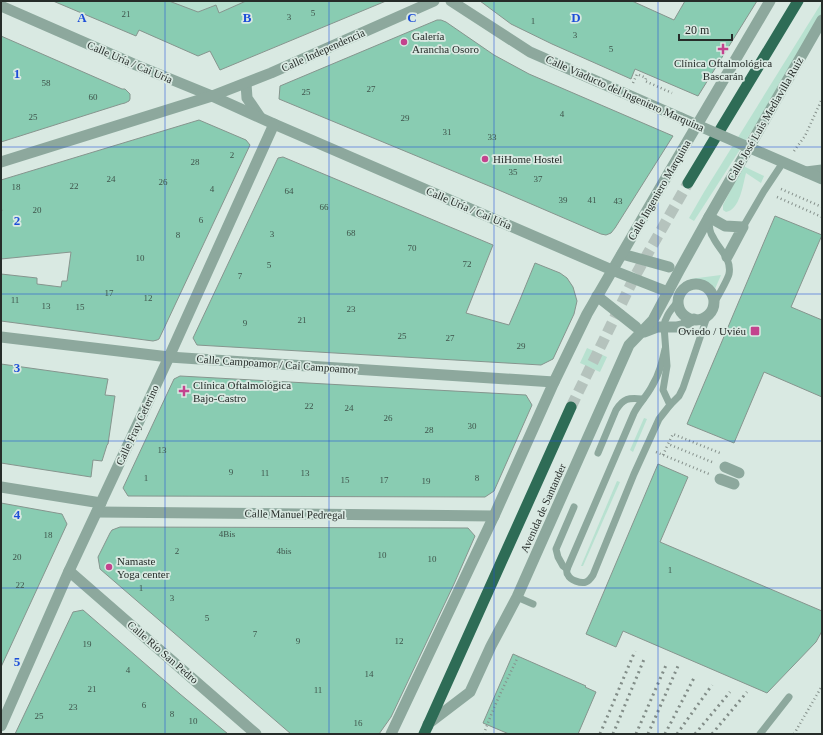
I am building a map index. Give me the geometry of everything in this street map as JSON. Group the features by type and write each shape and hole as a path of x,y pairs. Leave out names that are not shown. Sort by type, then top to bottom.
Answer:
{"highway":[{"path":"688,183 798,1"},
{"name":"Avenida de Santander","path":"427,731 571,407"},
{"path":"419,734 427,731"}],"street":[{"name":"Calle Independencia","path":"1,162 246,84 434,1"},
{"name":"Calle Viaducto del Ingeniero Marquina","path":"451,1 530,52 822,179"},
{"name":"Calle Ingeniero Marquina","path":"554,382 597,296 770,1"},
{"name":"Calle Uría / Cai Uría","path":"1,6 675,296"},
{"name":"Calle José Luis Mediavilla Ruiz","path":"675,296 679,271 822,20"},
{"name":"Calle Uría / Cai Uría","path":"246,84 247,98 260,117"},
{"name":"Calle Fray Ceferino","path":"1,726 69,571 169,357 274,124"},
{"path":"806,172 822,170"},
{"path":"709,217 725,226 743,227 727,257"},
{"path":"622,254 670,267"},
{"path":"693,284 705,286 712,295 711,310 704,317 694,319 686,318 680,311 675,296 685,287 693,284"},
{"path":"597,296 639,330 664,326 682,326 694,319"},
{"name":"Avenida de Santander","path":"427,731 470,692 491,646 517,597 629,345 639,330 653,320 675,296"},
{"name":"Calle Campoamor / Cai Campoamor","path":"1,336 169,357 554,382"},
{"path":"391,734 494,516 554,382"},
{"path":"725,467 739,473"},
{"path":"720,479 734,484"},
{"name":"Calle Manuel Pedregal","path":"1,487 99,508 494,516"},
{"name":"Calle Río San Pedro","path":"69,571 256,734"}],"lane":[{"path":"743,227 780,167"},
{"path":"665,349 655,380 649,392 634,413 567,569 567,575 571,579 582,582 590,579 646,448 660,419 670,405 679,396 683,388 711,310 729,273 730,268 727,257 712,236 709,227 709,217"},
{"path":"670,405 663,390 667,366 664,322 675,296"},
{"path":"598,452 618,405 622,401 631,398 643,399"},
{"path":"567,569 563,566 558,557 556,549 574,507"},
{"path":"517,597 533,604"},
{"path":"760,734 789,697"}],"path":[{"path":"633,82 637,74 646,78 645,81 672,93"},
{"path":"799,144 805,136 822,99"},
{"path":"782,189 822,207"},
{"path":"777,197 822,218"},
{"path":"663,455 673,434 723,454"},
{"path":"668,444 725,467"},
{"path":"668,457 720,479"},
{"path":"484,734 518,657"},
{"path":"794,734 822,686"}],"green space":[{"path":"152,1 246,1 219,13 215,5 198,12 156,38 139,30"},
{"path":"822,2 822,13 759,120 694,221 689,218 704,192"},
{"path":"743,166 764,176 761,183 746,173 738,202 735,207 726,212 723,210 723,205"},
{"path":"721,275 715,289 703,283 691,281 690,279"},
{"path":"587,348 607,357 600,372 580,363"},
{"path":"644,418 647,419 633,452 630,450"},
{"path":"617,481 620,482 583,566 581,566"}],"building":[{"path":"53,1 169,1 198,12 216,5 219,13 246,1 386,1 220,70 210,51 198,56 139,30 136,36"},
{"path":"480,1 632,1 674,20 685,1 757,1 698,96 635,69 631,79 511,24"},
{"path":"437,20 446,22 494,55 529,74 673,136 611,233 606,235 601,234 279,99 280,86"},
{"path":"1,36 125,89 130,94 130,99 125,103 1,142"},
{"path":"199,120 246,140 250,145 159,339 153,341 1,321 1,274 37,278 37,284 61,287 62,281 67,281 71,252 1,259 1,180"},
{"path":"283,157 493,245 466,313 509,325 535,263 560,273 567,278 573,287 577,301 574,314 553,359 541,365 197,345 193,338 277,160 278,158"},
{"path":"775,216 822,235 791,307 822,320 822,397 764,372 734,443 687,424"},
{"path":"1,364 108,379 105,395 115,396 108,444 102,461 93,460 91,477 1,463"},
{"path":"180,376 526,395 532,405 494,491 485,497 128,496 123,488 174,379"},
{"path":"658,464 688,477 660,542 822,611 822,631 816,642 767,693 623,631 616,647 586,634"},
{"path":"1,503 62,514 67,524 1,667"},
{"path":"120,527 468,528 475,536 391,717 379,734 291,734 100,569 98,557 112,530"},
{"path":"83,610 228,734 15,734 73,612"},
{"path":"513,654 586,686 585,687 596,692 578,734 509,734 483,723"}],"tunnel":[{"path":"571,407 635,276 688,183"}],"railway":[{"path":"600,734 635,651"},
{"path":"613,734 645,657"},
{"path":"636,734 667,663"},
{"path":"648,734 678,666"},
{"path":"665,734 695,676"},
{"path":"677,734 712,685"},
{"path":"695,734 730,692"},
{"path":"712,734 747,692"}],"place":[{"name":"Galería Arancha Osoro","path":"404,42"},
{"name":"Clínica Oftalmológica Bascarán","path":"723,49"},
{"name":"HiHome Hostel","path":"485,159"},
{"name":"Oviedo / Uviéu","path":"755,331"},
{"name":"Clínica Oftalmológica Bajo-Castro","path":"184,391"},
{"name":"Namaste Yoga center","path":"109,567"}]}
